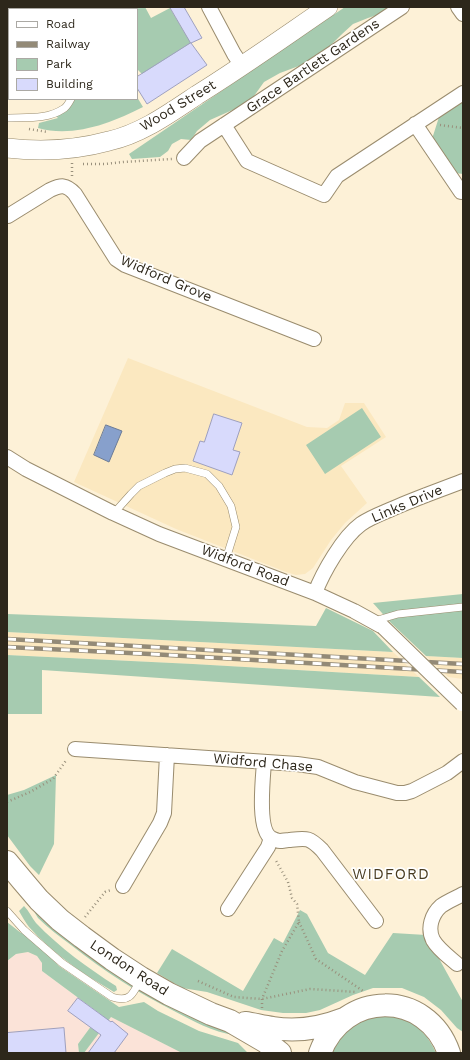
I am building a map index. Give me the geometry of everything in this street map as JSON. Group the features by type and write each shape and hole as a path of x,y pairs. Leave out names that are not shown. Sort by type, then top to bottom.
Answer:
{"main road":[{"name":"Wood Street","path":"7,148 26,150 61,149 110,141 135,132 156,121 242,66 328,7"},
{"name":"London Road","path":"7,862 39,900 60,920 106,954 141,978 169,994 191,1005 230,1020 266,1042 280,1053"},
{"path":"320,1053 331,1032 345,1019 356,1012 382,1006 403,1008 418,1014 428,1021 438,1032 449,1053"},
{"name":"London Road","path":"230,1020 272,1028 292,1030 328,1025 345,1019"},
{"path":"438,1032 463,1046"}],"street":[{"path":"209,7 242,66"},
{"name":"Grace Bartlett Gardens","path":"184,158 200,141 402,7"},
{"path":"458,7 463,14"},
{"path":"224,125 247,161 324,196 337,176 463,93"},
{"path":"415,124 461,192 463,190"},
{"name":"Widford Grove","path":"7,215 50,190 64,186 75,194 116,259 125,265 314,339"},
{"name":"Widford Road","path":"7,457 26,469 159,534 315,593 378,624 462,705"},
{"name":"Links Drive","path":"315,593 325,570 349,536 360,525 374,516 463,481"},
{"name":"Widford Chase","path":"75,749 297,764 318,767 355,782 397,793 412,791 448,773 463,762"},
{"path":"123,886 160,823 164,813 167,755"},
{"path":"228,909 269,842 262,809 264,762"},
{"path":"269,842 306,838 314,842 322,850 376,921"},
{"path":"457,964 438,947 433,940 430,931 431,921 441,906 463,894"}],"lane":[{"path":"7,118 45,116 54,114 65,108 70,100"},
{"path":"114,513 139,486 165,473 175,469 185,468 207,474 219,486 231,506 236,527 226,559"},
{"path":"378,624 398,614 463,607"},
{"path":"7,911 24,930 62,963 112,997 119,1000 127,999 132,995 141,978"}],"path":[{"path":"65,164 105,164 184,158"},
{"path":"72,163 72,180"},
{"path":"7,802 30,792 53,779 75,749"},
{"path":"198,980 234,997 262,999 310,989 366,993 316,959 299,922 297,904 292,898 288,882 269,842"},
{"path":"75,931 105,892 123,886"},
{"path":"260,1012 262,999 282,951 299,922"}],"shaded area":[{"path":"7,7 91,7 8,8 7,95"},
{"path":"128,358 307,427 327,428 339,420 345,403 364,403 386,437 341,466 367,503 345,523 331,540 313,568 305,574 296,575 286,572 176,529 74,482"},
{"path":"7,632 393,652 419,677 7,655"},
{"path":"426,656 463,658 463,679 448,677"},
{"path":"28,952 37,956 42,963 42,971 100,1014 78,1044 79,1053 7,1053 7,961 16,954"},
{"path":"111,1017 182,1053 84,1053"}],"green space":[{"path":"145,7 151,18 170,8 191,43 143,75 138,70 138,8 88,8"},
{"path":"345,7 395,7 353,24 315,60 280,73 264,82 246,104 210,120 197,131 191,140 181,139 172,144 168,151 160,157 132,159 129,154"},
{"path":"138,99 143,107 105,123 78,130 51,131 38,128 39,123 58,118 54,114 70,100 138,100"},
{"path":"463,100 463,174 455,173 432,139 439,117"},
{"path":"362,408 381,437 325,474 306,445"},
{"path":"463,594 463,658 426,656 391,623 373,603"},
{"path":"326,608 373,631 393,652 7,632 7,614 316,626"},
{"path":"7,655 419,677 440,697 42,670 42,714 7,714"},
{"path":"56,775 54,844 39,875 30,866 7,835 7,795 24,790"},
{"path":"24,906 36,923 55,941 85,965 116,986 117,990 114,992 91,978 68,962 38,937 29,927 19,911"},
{"path":"32,907 76,946 110,970 234,1035 211,1029 196,1022 160,1004 121,981 50,929 38,918"},
{"path":"300,910 307,914 328,953 365,975 393,933 426,935 463,1002 463,1032 457,1028 441,1010 424,997 402,988 373,988 353,995 320,1010 306,1013 283,1013 261,1010 207,992 182,988 157,973 172,949 243,991 274,938 283,943"},
{"path":"7,922 21,933 24,930 59,966 119,1007 144,1002 158,1011 199,1031 238,1043 248,1053 182,1053 111,1017 84,1053 79,1053 78,1044 100,1014 42,971 42,963 37,956 28,952 16,954 7,961"},
{"path":"381,1015 398,1017 412,1023 422,1031 430,1041 436,1053 331,1053 334,1045 353,1024"}],"water":[{"path":"106,425 122,431 109,462 94,455"}],"building":[{"path":"170,7 184,7 202,38 191,43"},
{"path":"191,43 207,65 147,104 138,90 138,76"},
{"path":"214,414 242,423 233,450 240,452 232,475 193,461 200,441 204,442"},
{"path":"78,998 111,1022 112,1021 128,1034 114,1053 88,1053 101,1035 68,1011"},
{"path":"64,1028 66,1053 7,1053 7,1033"}],"railway":[{"path":"7,639 463,664"},
{"path":"7,647 463,672"}],"district":[{"name":"WIDFORD","path":"391,875"}]}
